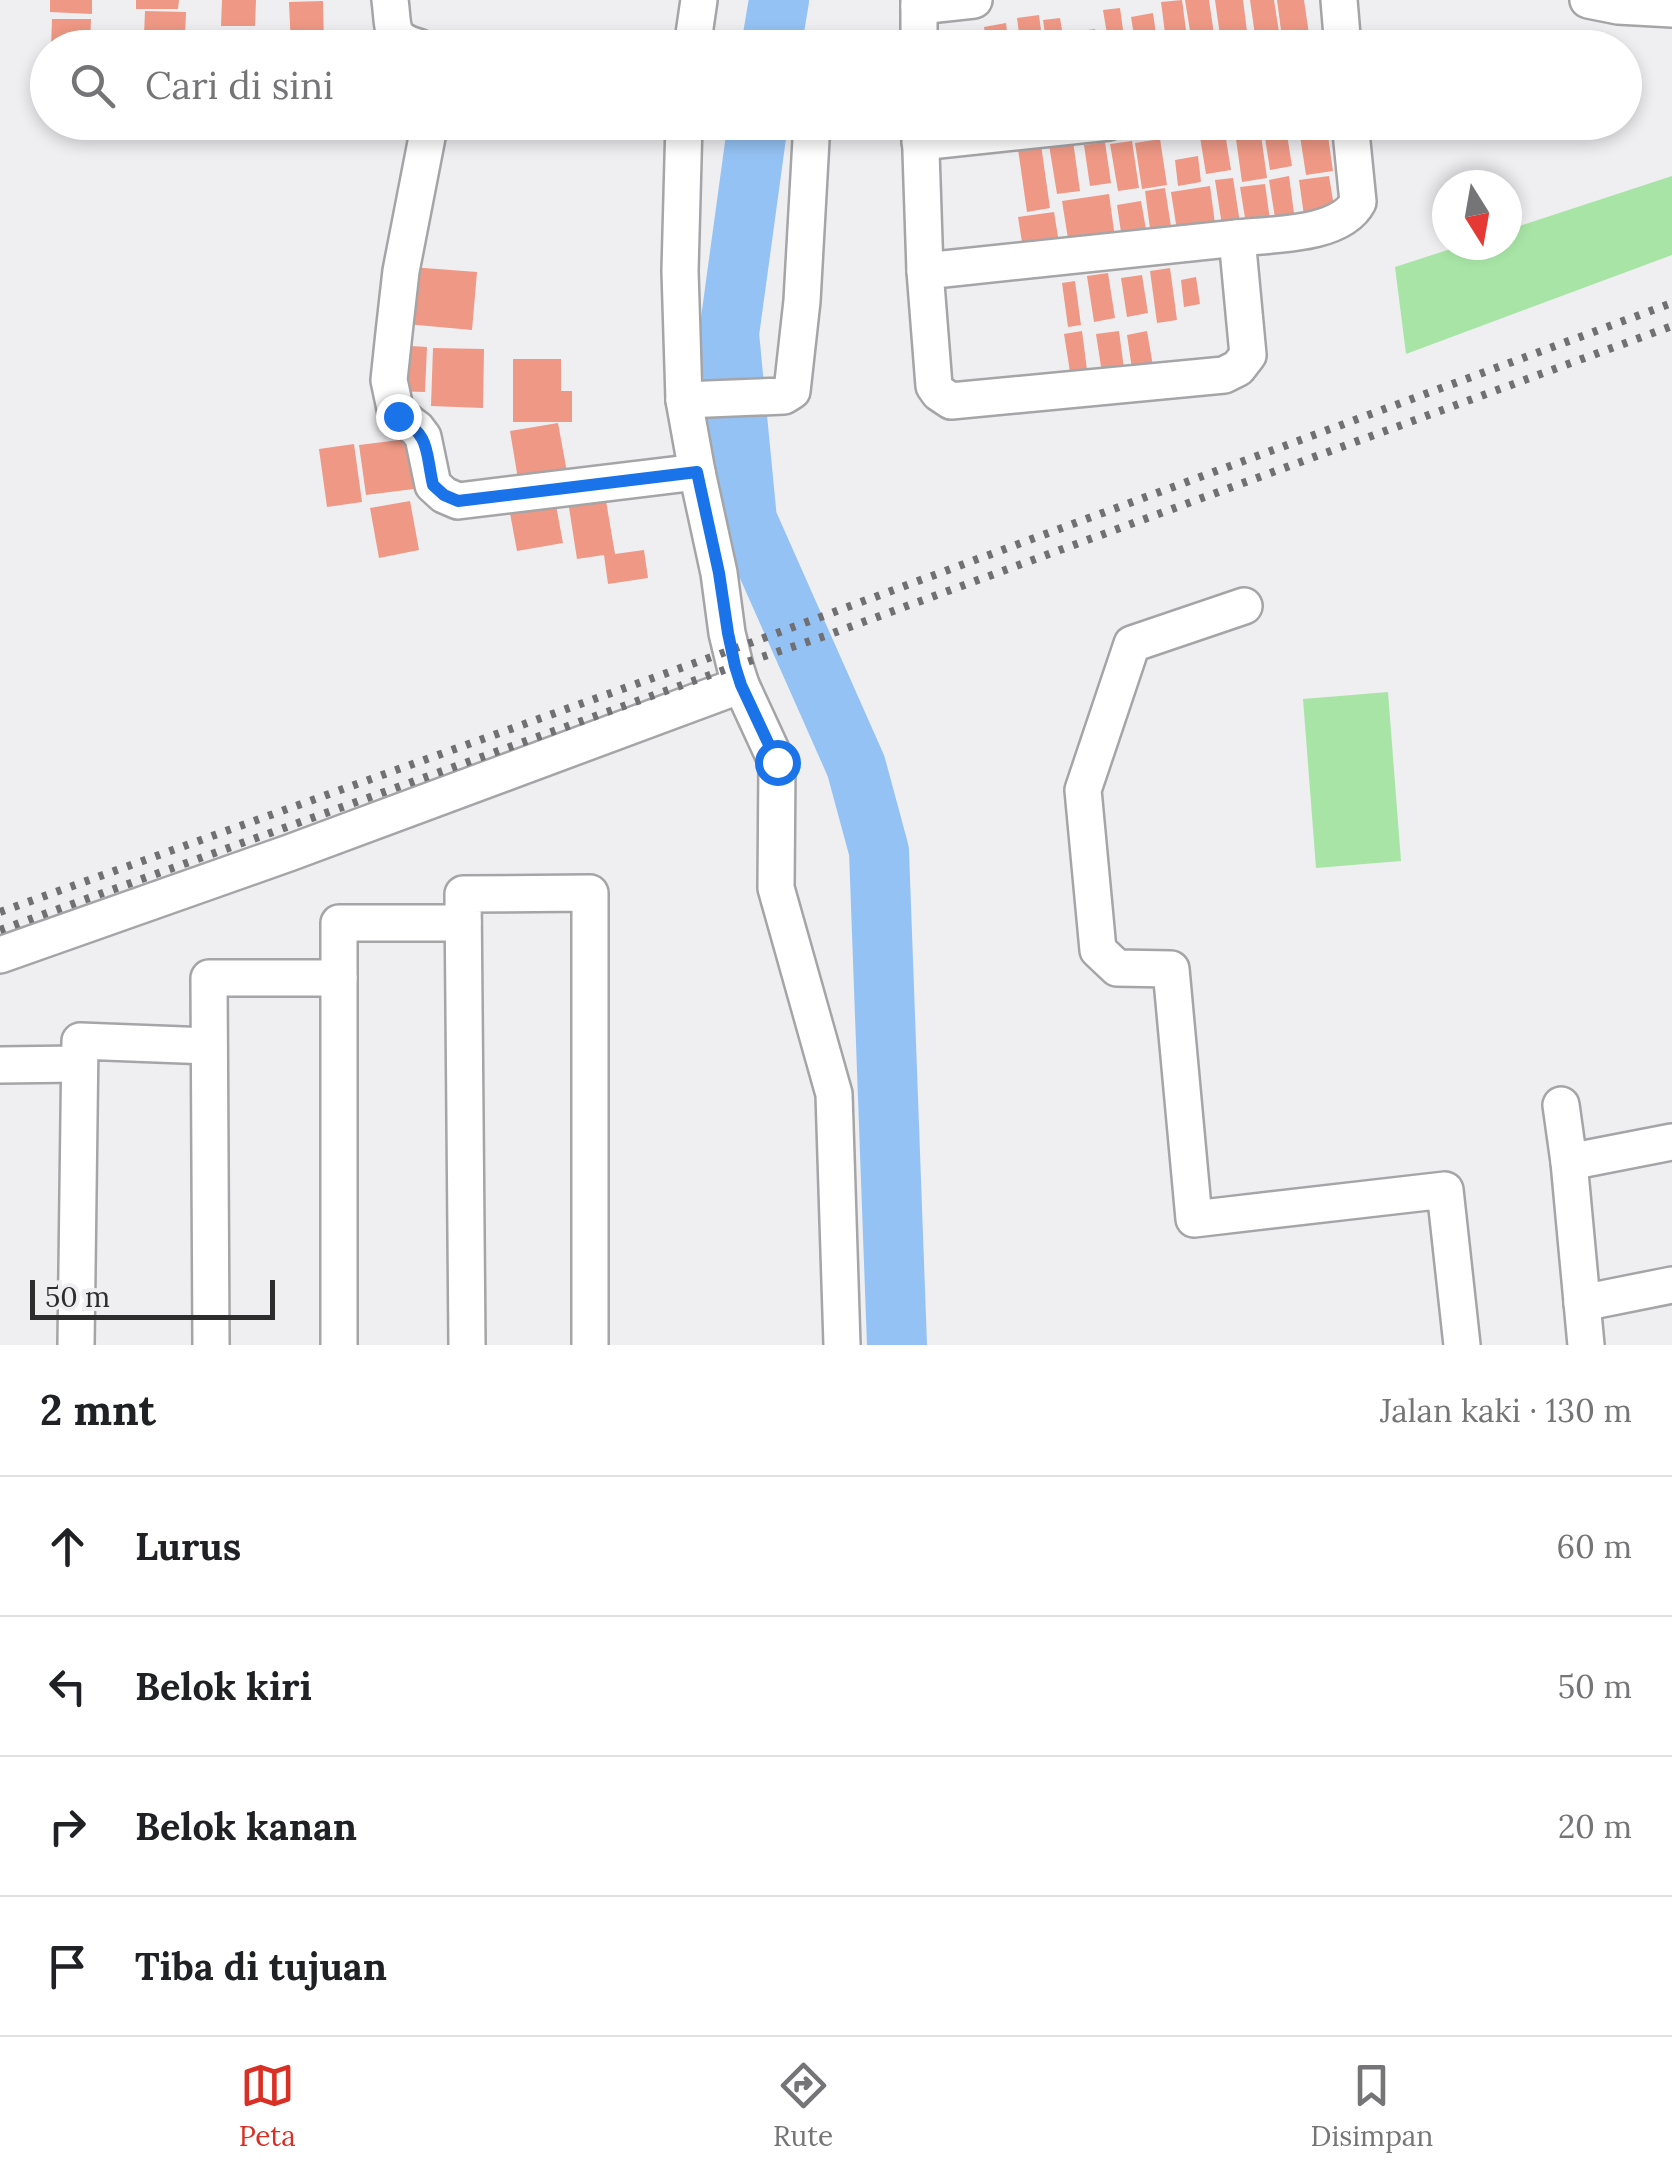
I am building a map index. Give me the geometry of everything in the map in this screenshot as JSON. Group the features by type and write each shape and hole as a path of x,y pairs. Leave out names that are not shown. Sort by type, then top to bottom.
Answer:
{"street":[{"path":"390,0 394,30"},
{"path":"695,30 699,0"},
{"path":"920,30 919,3 974,0"},
{"path":"1339,0 1342,30"},
{"path":"1588,0 1672,9"},
{"path":"427,140 401,272 389,380 396,413 423,437 436,490 458,501 697,472"},
{"path":"684,140 680,271 698,400 697,472 741,685 777,762 776,888 834,1094 842,1345"},
{"path":"698,400 784,396 792,391 802,301 811,140"},
{"path":"920,140 934,386 938,394 951,401 1224,375 1238,368 1248,355 1237,238"},
{"path":"925,271 1329,227 1352,212 1358,202 1352,140"},
{"path":"1244,606 1132,644 1083,790 1098,950 1117,968 1171,969 1194,1219 1444,1190 1462,1345"},
{"path":"0,954 289,853 741,685"},
{"path":"467,1345 463,894 590,892 590,1345"},
{"path":"339,1345 340,923 463,923"},
{"path":"212,1345 209,978 339,978"},
{"path":"76,1345 80,1041 209,1046"},
{"path":"0,1065 80,1064"},
{"path":"1561,1104 1586,1345"},
{"path":"1570,1162 1672,1142"},
{"path":"1582,1302 1672,1285"}],"green space":[{"path":"1672,176 1672,255 1406,354 1395,267 1432,255 1432,260 1522,260 1522,225"},
{"path":"1388,692 1401,861 1316,868 1303,699"}],"building":[{"path":"50,0 92,0 92,14 50,12"},
{"path":"136,0 179,0 178,9 136,9"},
{"path":"222,0 256,0 255,26 221,26"},
{"path":"1182,0 1186,30 1165,30 1161,2"},
{"path":"1185,0 1209,0 1213,30 1190,30"},
{"path":"1215,0 1243,0 1247,30 1219,30"},
{"path":"1250,0 1274,0 1279,30 1254,30"},
{"path":"1277,0 1304,0 1308,30 1281,30"},
{"path":"323,1 324,30 290,30 289,2"},
{"path":"1120,8 1123,30 1106,30 1103,10"},
{"path":"145,11 186,12 185,30 144,30"},
{"path":"1153,13 1155,30 1133,30 1131,17"},
{"path":"1039,15 1041,30 1019,30 1017,18"},
{"path":"1060,18 1062,30 1044,30 1043,20"},
{"path":"52,19 91,19 91,30 52,30"},
{"path":"1006,23 1007,30 984,30"},
{"path":"1160,140 1167,185 1142,189 1135,143"},
{"path":"1200,140 1226,140 1231,170 1206,174"},
{"path":"1236,140 1262,140 1267,178 1242,182"},
{"path":"1265,140 1288,140 1292,166 1270,170"},
{"path":"1301,140 1329,140 1333,171 1306,175"},
{"path":"1073,141 1080,191 1057,194 1049,145"},
{"path":"1132,141 1139,188 1118,191 1110,144"},
{"path":"1105,142 1111,183 1090,186 1084,145"},
{"path":"1041,145 1050,208 1027,212 1018,149"},
{"path":"1198,156 1201,182 1178,186 1175,160"},
{"path":"1289,176 1295,221 1276,224 1269,180"},
{"path":"1329,176 1336,219 1305,223 1299,180"},
{"path":"1233,178 1241,229 1223,232 1215,180"},
{"path":"1265,184 1270,220 1246,224 1240,187"},
{"path":"1210,186 1216,231 1178,237 1171,192"},
{"path":"1165,188 1172,233 1151,236 1145,191"},
{"path":"1109,194 1115,238 1069,245 1062,201"},
{"path":"1141,201 1147,235 1122,239 1117,205"},
{"path":"1054,212 1060,249 1024,255 1018,217"},
{"path":"411,267 477,272 472,330 406,324"},
{"path":"1170,268 1177,320 1157,323 1150,271"},
{"path":"1108,273 1115,318 1094,322 1087,276"},
{"path":"1142,275 1148,313 1127,317 1121,278"},
{"path":"1196,277 1200,304 1184,307 1181,280"},
{"path":"1075,281 1081,325 1068,327 1062,283"},
{"path":"1082,331 1087,370 1070,372 1064,334"},
{"path":"1119,331 1124,369 1102,373 1096,334"},
{"path":"1147,331 1153,366 1132,369 1127,335"},
{"path":"396,345 427,347 425,392 394,391"},
{"path":"433,348 484,349 483,408 431,406"},
{"path":"513,359 561,359 561,391 572,391 572,422 513,422"},
{"path":"558,423 569,483 520,491 510,431"},
{"path":"407,439 414,489 366,495 359,445"},
{"path":"354,444 362,502 327,507 319,449"},
{"path":"605,495 615,554 644,550 648,578 608,584 604,555 577,559 568,501"},
{"path":"555,500 563,543 517,551 509,508"},
{"path":"410,501 419,550 379,558 370,508"}],"waterway":[{"path":"774,30 779,0"},
{"path":"756,140 729,334 747,520 856,766 879,851 897,1345"}],"railway":[{"path":"0,912 731,650 1672,303"},
{"path":"0,930 825,636 1672,326"}],"route":[{"path":"398,416 423,437 436,490 458,501 697,472 735,666 777,762"}]}
